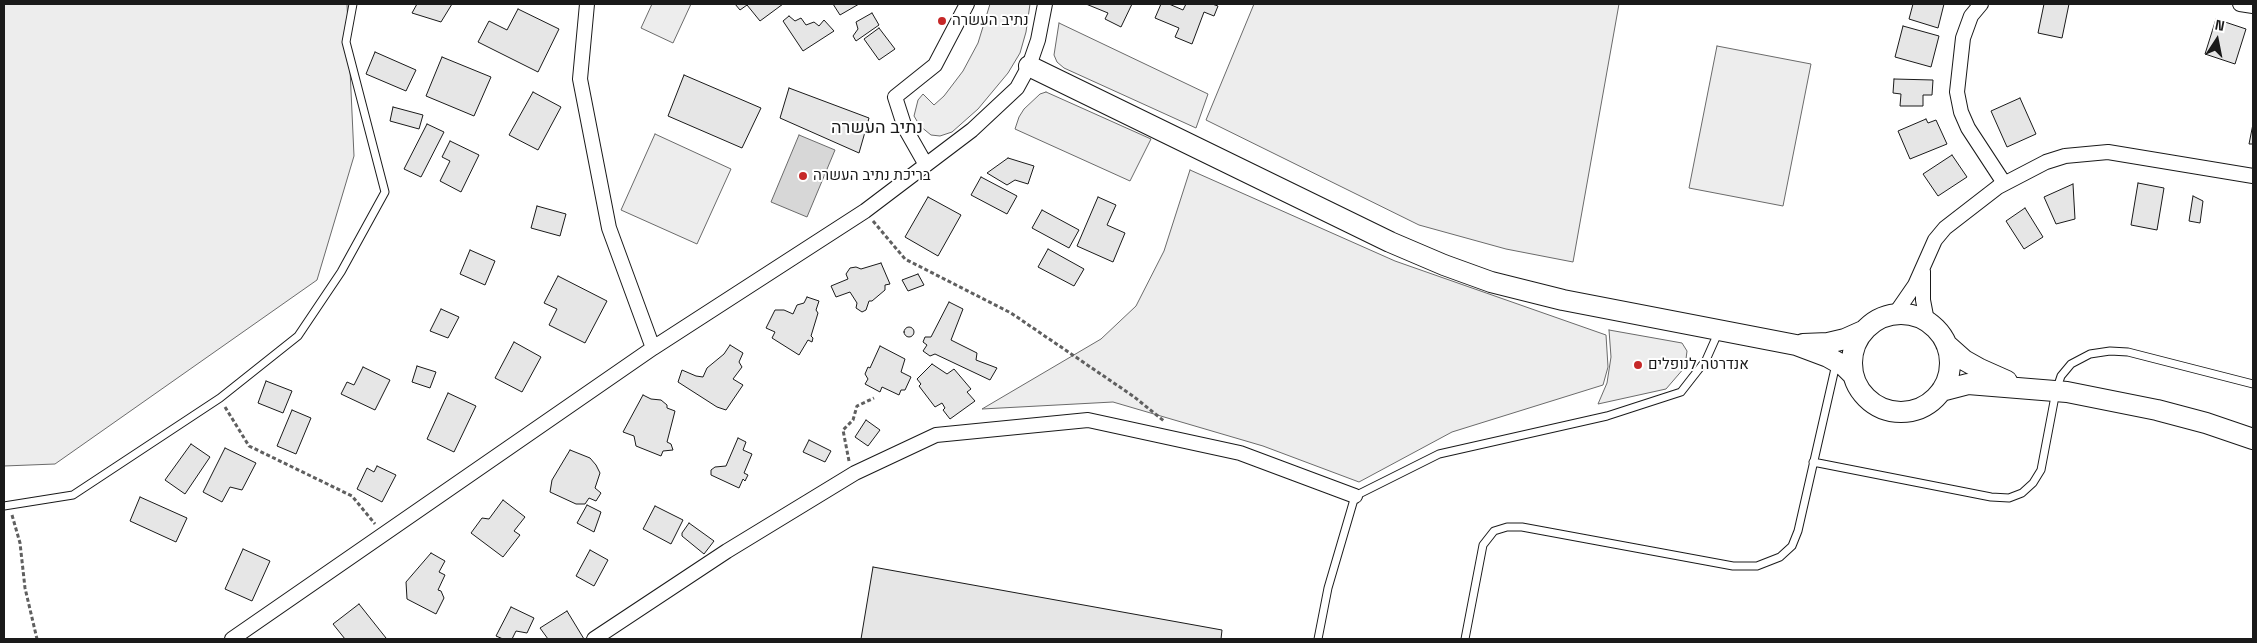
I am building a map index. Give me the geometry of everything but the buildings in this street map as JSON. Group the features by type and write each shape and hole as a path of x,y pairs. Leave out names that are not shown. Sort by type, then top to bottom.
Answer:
{"street":[{"path":"587,4 580,78 581,88 609,228 653,348"},
{"path":"926,165 905,128 895,97 935,65 967,4"},
{"path":"232,639 653,348 865,210 972,130 1017,88 1029,66 1038,40 1045,4"},
{"path":"1981,4 1971,16 1963,38 1957,92 1961,112 1968,128 2004,184"},
{"path":"2240,4 2253,6"},
{"path":"1029,66 1390,242 1444,265 1491,282 1532,293 1796,345 1837,362 1853,375"},
{"path":"1895,314 1923,270 1936,240 1945,228 2004,184 2046,162 2087,152 2128,154 2253,176"},
{"path":"1923,270 1923,300 1927,321"},
{"path":"1796,345 1828,343 1845,339 1862,331 1883,317 1895,314 1912,315 1927,321 1935,328 1946,344 1964,360 1980,370 2028,388"},
{"path":"1862,331 1852,352 1853,375 1858,388 1867,399 1879,407 1892,411 1920,408 1932,401 1941,390 1950,368 1946,344"},
{"path":"1941,390 1968,384 2056,391 2157,410 2206,423 2253,439"},
{"path":"594,639 727,551 855,473 936,435 1088,420 1240,453 1355,496"}],"lane":[{"path":"7,506 73,495 220,398 298,336 341,272 385,192 346,42 353,4"},
{"path":"1318,639 1328,588 1355,496 1440,454 1607,416 1682,392 1706,360 1719,330"},
{"path":"1813,462 1991,497 2009,498 2022,493 2041,470 2056,391 2061,376 2071,364 2090,354 2110,351 2128,352 2253,384"},
{"path":"1465,639 1483,545 1494,531 1507,527 1522,527 1733,566 1758,566 1780,557 1792,546 1798,531 1837,362"}],"path":[{"path":"865,210 905,259 1011,313 1133,396 1169,425"},
{"path":"220,398 249,446 352,496 383,534"},
{"path":"855,473 849,462 843,430 853,420 857,406 874,398"},
{"path":"7,506 20,543 25,588 37,639"}],"shaded area":[{"path":"4,4 347,4 354,156 317,280 55,464 4,466"},
{"path":"652,4 691,4 673,43 641,28"},
{"path":"990,4 1030,4 1026,32 1020,53 1008,73 978,109 952,132 940,136 931,135 920,126 914,116 918,100 923,94 934,105 944,96 963,71 978,43"},
{"path":"1254,4 1619,4 1573,262 1506,249 1419,225 1206,120"},
{"path":"1059,23 1208,94 1196,128 1064,68 1057,62 1054,55"},
{"path":"1717,46 1811,64 1783,206 1689,188"},
{"path":"1046,92 1151,139 1130,181 1015,129 1024,109 1040,94"},
{"path":"655,134 731,169 697,244 621,210"},
{"name":"בריכת נתיב העשרה","path":"799,135 835,150 807,217 771,202"},
{"path":"1190,170 1395,261 1606,335 1608,367 1603,385 1452,432 1359,482 1263,446 1113,402 982,409 1101,339 1136,306 1164,251"},
{"path":"1609,330 1682,343 1687,351 1685,367 1666,389 1598,404 1607,383 1611,357"}],"place":[{"name":"נתיב העשרה","path":"942,21"},
{"name":"בריכת נתיב העשרה","path":"803,176"},
{"name":"אנדרטה לנופלים","path":"1638,365"}],"district":[{"name":"נתיב העשרה","path":"877,128"}]}
